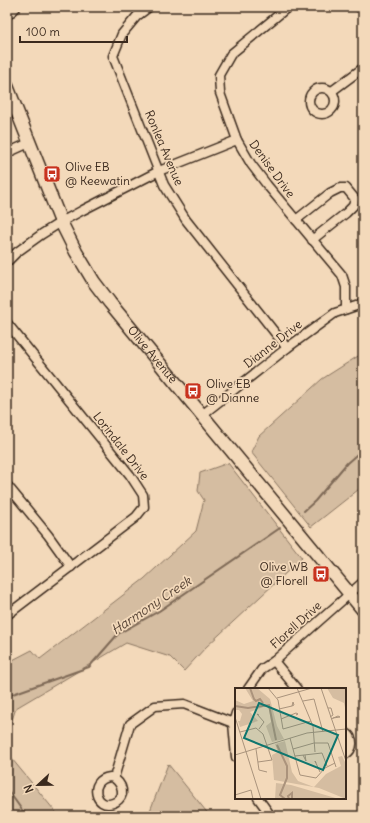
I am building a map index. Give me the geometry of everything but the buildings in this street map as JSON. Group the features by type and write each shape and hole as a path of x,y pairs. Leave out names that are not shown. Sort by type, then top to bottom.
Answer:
{"main road":[{"path":"7,13 14,7"},
{"name":"Olive Avenue","path":"7,86 61,222 84,266 102,293 363,610"}],"street":[{"name":"Ronlea Avenue","path":"149,7 137,16 122,34 113,56 164,185 186,220 287,348"},
{"name":"Denise Drive","path":"288,7 231,54 218,75 220,92 237,140 251,164 342,275 346,287 346,309"},
{"path":"359,7 363,9"},
{"path":"332,91 363,68"},
{"path":"7,262 17,252 61,222 159,171 237,140"},
{"path":"7,153 30,143"},
{"path":"296,220 330,193 340,188 346,188 355,199 353,206 346,213 312,240"},
{"name":"Dianne Drive","path":"202,415 287,348 335,313 359,305 363,301"},
{"name":"Lorindale Drive","path":"7,323 130,475 143,495 144,507 136,517 7,615"},
{"path":"7,485 48,534 71,567"},
{"name":"Florell Drive","path":"249,688 262,670 363,582"},
{"path":"274,660 296,688"},
{"path":"114,778 130,724 155,706 184,704 233,723"},
{"path":"235,716 233,723 235,746"},
{"path":"346,733 352,739 352,744 350,750 346,754"},
{"path":"259,799 271,816"}],"shaded area":[{"path":"363,353 363,486 311,527 251,452 259,436 322,379"},
{"path":"228,463 302,558 206,647 184,671 170,657 126,643 16,708 7,735 7,663 32,650 40,659 144,579 196,531 204,500 198,491 200,473"},
{"path":"7,753 59,816 7,816"},
{"path":"168,764 210,816 148,816"}],"waterway":[{"name":"Harmony Creek","path":"304,511 315,501 347,463 363,449"},
{"name":"Harmony Creek","path":"7,696 89,667 118,634 159,611 280,528"},
{"path":"7,789 28,816"}],"place":[{"name":"Olive EB @ Keewatin","path":"52,174"},
{"name":"Olive EB @ Dianne","path":"193,391"},
{"name":"Olive WB @ Florell","path":"321,574"}]}
